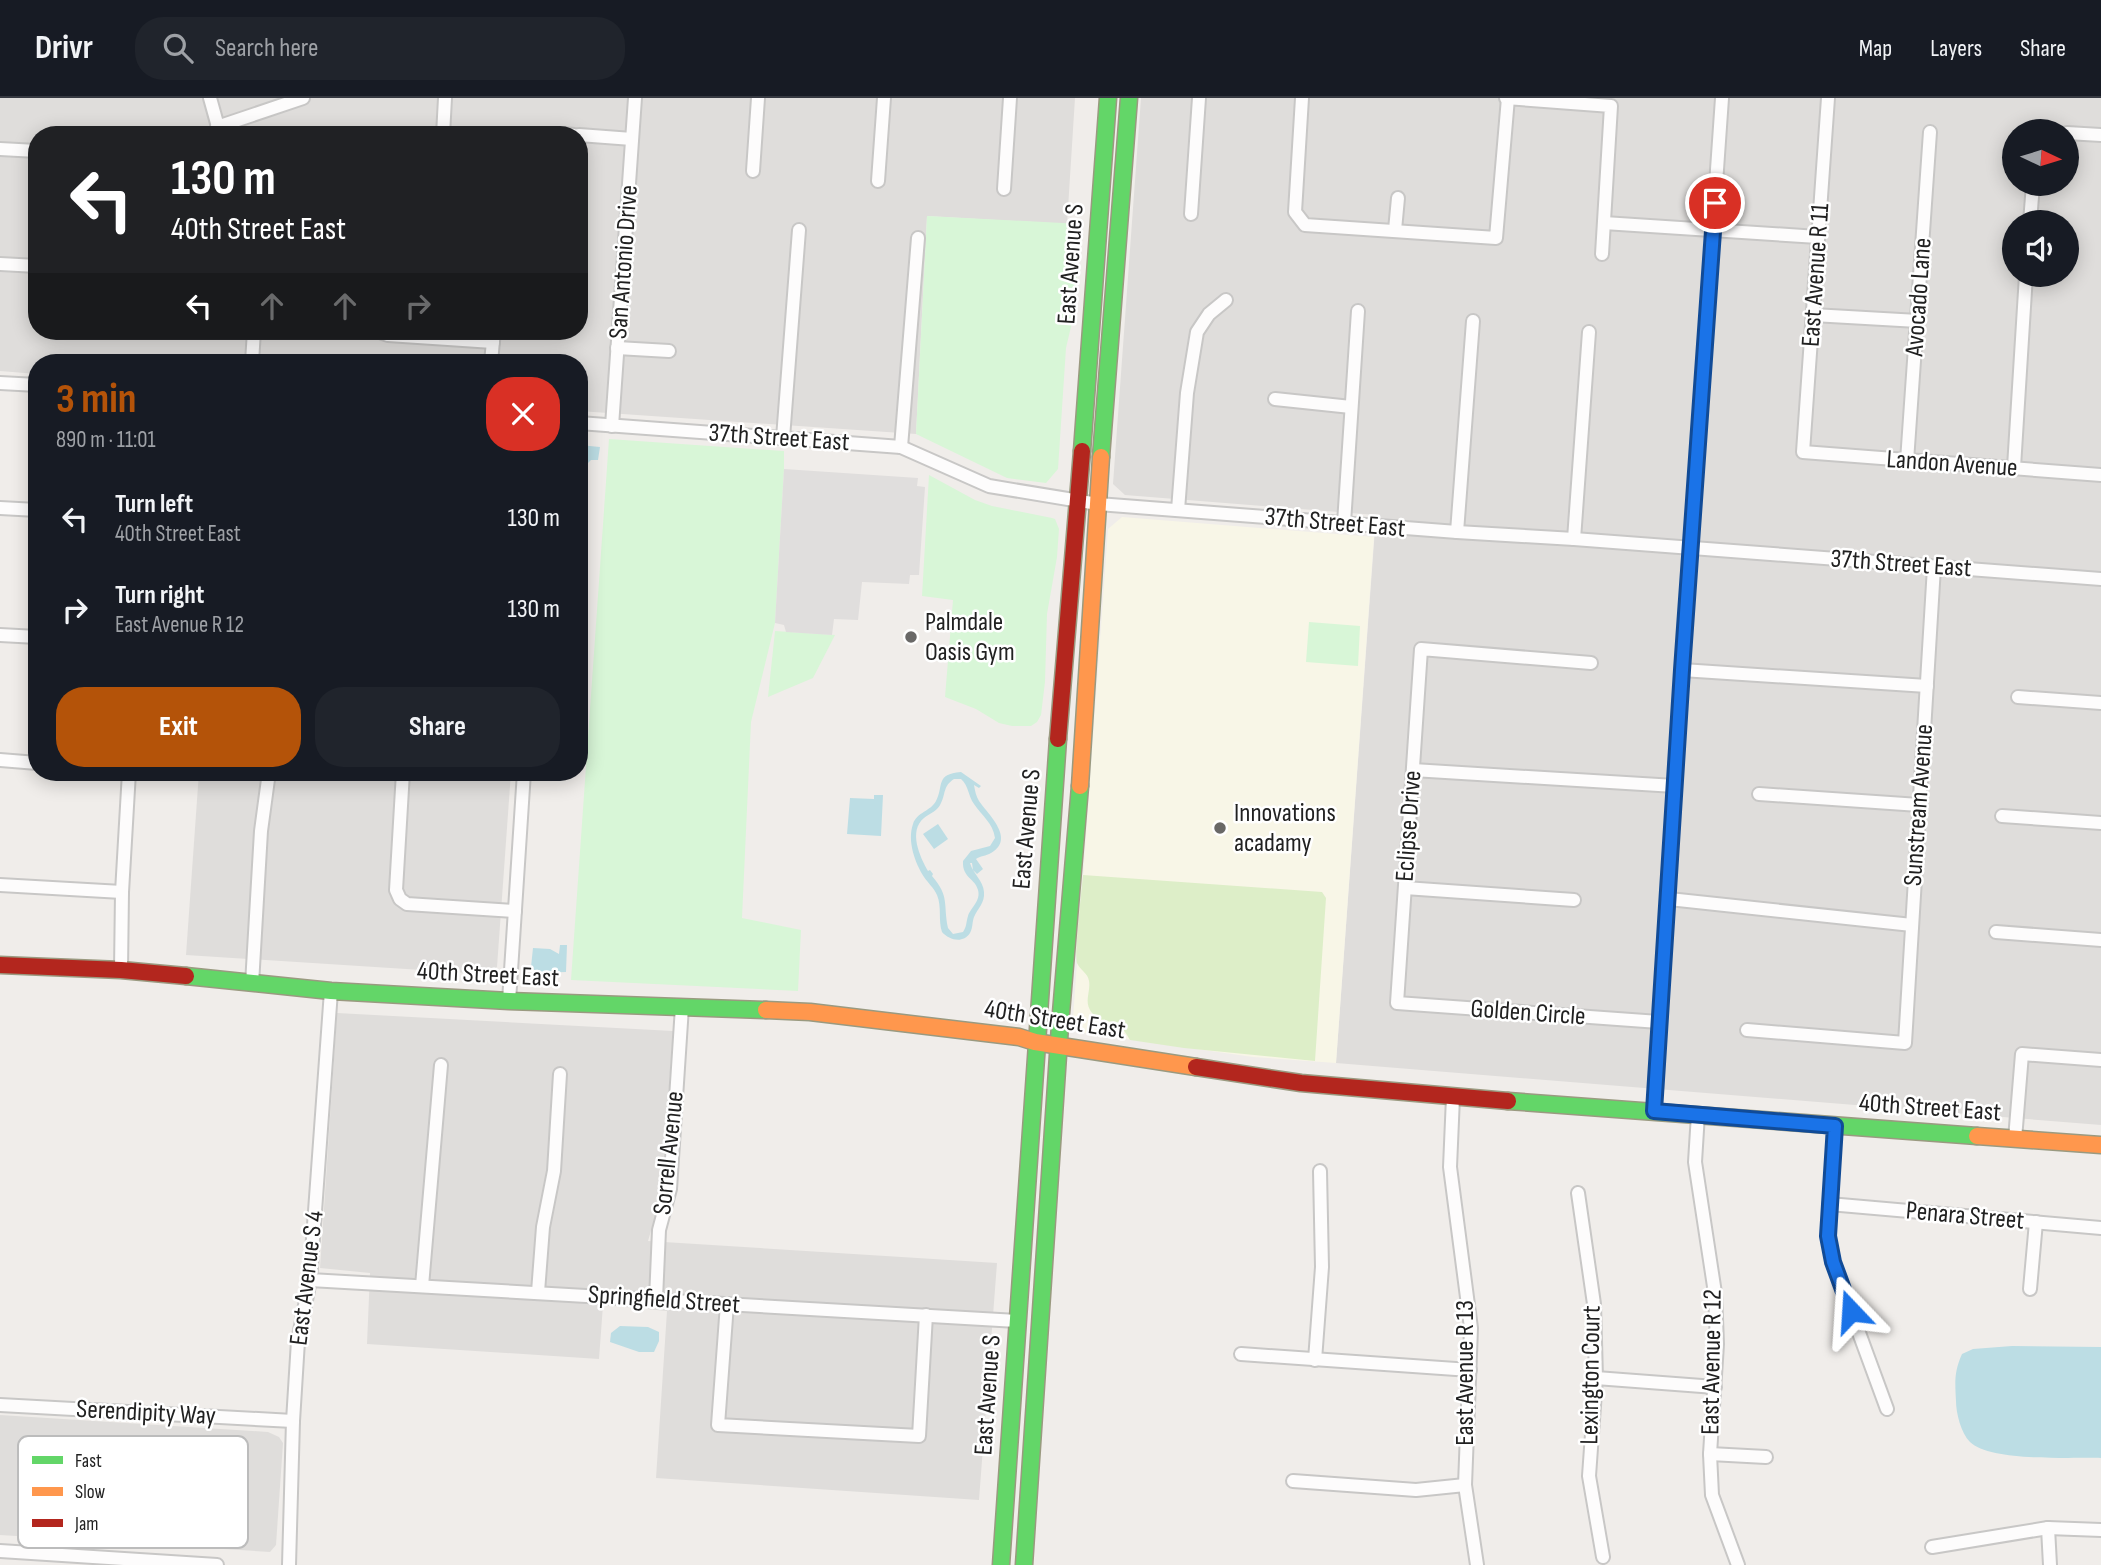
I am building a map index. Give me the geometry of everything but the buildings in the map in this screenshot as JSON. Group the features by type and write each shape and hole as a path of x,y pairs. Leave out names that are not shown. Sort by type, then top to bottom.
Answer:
{"main road":[{"name":"East Avenue S","path":"1001,1565 1035,1042 1108,98"},
{"name":"East Avenue S","path":"1024,1565 1059,1046 1079,804 1098,504 1129,98"},
{"name":"40th Street East","path":"0,965 121,970 331,991 509,1001 769,1010 846,1016 1019,1037 1059,1046 1301,1083 1452,1097 2101,1145"}],"street":[{"path":"210,98 218,126"},
{"path":"232,126 303,98"},
{"path":"443,126 445,98"},
{"name":"San Antonio Drive","path":"612,426 635,98"},
{"path":"753,171 758,98"},
{"path":"878,181 884,98"},
{"path":"1004,189 1010,98"},
{"path":"1191,214 1199,98"},
{"path":"1302,98 1295,212 1305,225 1496,238 1506,98 1611,106 1602,254"},
{"path":"1654,1111 1722,98"},
{"name":"East Avenue R 11","path":"1803,452 1828,98"},
{"name":"Avocado Lane","path":"1907,461 1930,132"},
{"path":"2079,134 2101,135"},
{"path":"588,136 632,139"},
{"path":"0,149 28,150"},
{"path":"1395,230 1398,198"},
{"path":"1604,223 1818,237"},
{"path":"783,438 799,230"},
{"path":"901,447 918,239"},
{"path":"0,264 28,266"},
{"path":"2014,467 2025,287"},
{"path":"1178,510 1187,393 1196,332 1209,314 1226,300"},
{"path":"1344,523 1358,311"},
{"path":"1813,315 1918,321"},
{"path":"1457,532 1474,321"},
{"path":"1574,539 1589,332"},
{"path":"617,348 669,351"},
{"path":"0,383 28,385"},
{"path":"1275,399 1351,407"},
{"name":"37th Street East","path":"588,424 901,447 989,486 1098,504 2101,579"},
{"name":"Landon Avenue","path":"1803,452 2101,475"},
{"path":"0,508 28,510"},
{"name":"Sunstream Avenue","path":"1747,1030 1905,1043 1934,567"},
{"path":"0,635 28,637"},
{"name":"Eclipse Drive","path":"1396,1003 1421,649 1591,663"},
{"path":"1682,670 1927,686"},
{"path":"2018,696 2101,703"},
{"path":"0,760 28,762"},
{"path":"1413,770 1675,786"},
{"path":"121,970 128,781"},
{"path":"252,984 261,831 269,781"},
{"path":"402,781 396,890 400,899 407,904 515,911"},
{"path":"509,1001 523,781"},
{"path":"1759,794 1919,805"},
{"path":"2002,816 2101,823"},
{"path":"0,885 122,892"},
{"path":"1405,888 1574,900"},
{"path":"1669,899 1912,925"},
{"path":"1996,932 2101,940"},
{"name":"East Avenue S 4","path":"289,1565 298,1341 310,1280 331,991"},
{"name":"Golden Circle","path":"1396,1003 1659,1023"},
{"name":"Sorrell Avenue","path":"656,1298 659,1230 670,1189 682,1007"},
{"path":"2015,1139 2022,1054 2101,1059"},
{"path":"422,1286 441,1065"},
{"path":"538,1292 543,1227 554,1171 560,1074"},
{"name":"East Avenue R 13","path":"1452,1097 1450,1167 1471,1328 1465,1485 1477,1565"},
{"name":"East Avenue R 12","path":"1698,1114 1695,1161 1715,1293 1717,1344 1710,1454 1712,1495 1738,1565"},
{"path":"1835,1126 1828,1236 1833,1262 1887,1409"},
{"path":"1315,1360 1322,1267 1320,1171"},
{"name":"Lexington Court","path":"1578,1192 1594,1304 1596,1378 1589,1476 1603,1557"},
{"name":"Penara Street","path":"1829,1204 2101,1228"},
{"path":"2030,1289 2036,1222"},
{"name":"Springfield Street","path":"310,1280 1017,1321"},
{"path":"727,1304 718,1426 919,1436 926,1315"},
{"path":"1241,1354 1470,1370"},
{"path":"1596,1378 1715,1387"},
{"name":"Serendipity Way","path":"0,1405 293,1421"},
{"path":"1710,1454 1766,1457"},
{"path":"1293,1480 1416,1490 1465,1485"},
{"path":"2048,1528 2050,1565"},
{"path":"1931,1547 2048,1528 2101,1530"},
{"path":"0,1551 217,1565"}],"shaded area":[{"path":"0,98 1075,98 1067,224 927,216 916,434 588,412 588,354 28,354 28,373 0,371"},
{"path":"1141,98 2101,98 2101,1125 1336,1063 1376,515 1125,495 1113,484"},
{"path":"784,469 918,478 917,486 925,487 919,575 910,575 909,584 862,582 858,620 834,619 832,635 786,632 784,625 775,623"},
{"name":"Innovations acadamy","path":"1122,517 1374,537 1336,1063 1253,1057 1084,1033 1073,1019 1108,529"},
{"path":"198,781 510,781 497,967 484,974 186,955"},
{"path":"337,1013 673,1031 661,1196 648,1241 997,1263 979,1500 656,1478 667,1311 603,1305 599,1359 367,1344 370,1273 320,1268"},
{"path":"0,1415 268,1432 279,1437 283,1443 276,1545 270,1552 206,1548 248,1548 248,1436 18,1436 18,1536 0,1535"}],"green space":[{"path":"927,216 1081,224 1074,314 1066,348 1058,469 1046,483 1007,478 916,434"},
{"path":"609,439 784,451 775,623 751,722 742,918 801,930 798,991 571,980 585,781 588,781 588,738"},
{"path":"929,475 975,500 992,506 1055,519 1059,529 1047,614 1045,682 1041,715 1031,726 999,723 976,709 945,697 953,600 922,596"},
{"path":"1309,622 1360,626 1358,666 1306,662"},
{"path":"775,631 835,635 813,678 768,697"},
{"path":"1083,875 1322,892 1326,898 1315,1061 1130,1040 1120,1026 1092,1013 1088,1005 1088,978 1078,965 1076,957"}],"water":[{"path":"588,446 600,447 598,460 588,463"},
{"path":"961,772 981,786 979,788 974,785 976,795 1001,834 998,847 976,859 983,869 977,874 973,870 983,888 983,899 970,933 960,940 952,939 942,932 937,895 918,865 911,837 915,820 934,804 944,778","holes":["954,779 961,779 974,804 990,824 995,838 990,846 971,851 963,861 964,871 976,886 978,897 963,932 953,934 948,928 944,895 922,859 916,837 919,823 940,806 948,784"]},
{"path":"874,795 883,795 881,836 847,834 850,798 874,799"},
{"path":"938,824 948,839 934,849 923,834"},
{"path":"560,945 567,945 566,972 538,973 531,967 533,948 550,949 559,954"},
{"path":"620,1326 648,1327 659,1332 659,1341 654,1352 639,1352 610,1342 611,1333"},
{"path":"2012,1346 2101,1347 2101,1458 2012,1456 1980,1448 1970,1442 1960,1423 1956,1406 1956,1377 1962,1354 1973,1349"}],"traffic: fast":[{"path":"1082,451 1108,98"},
{"path":"1101,457 1129,98"},
{"path":"1001,1565 1058,739"},
{"path":"1024,1565 1060,1025 1080,786"},
{"path":"186,976 331,991 509,1001 766,1010"},
{"path":"1508,1101 1977,1136"}],"traffic: slow":[{"path":"1080,786 1101,457"},
{"path":"766,1010 810,1012 1019,1037 1035,1042 1196,1067"},
{"path":"1977,1136 2101,1145"}],"traffic: jam":[{"path":"1058,739 1082,451"},
{"path":"0,965 121,970 186,976"},
{"path":"1196,1067 1301,1083 1508,1101"}],"place":[{"name":"Palmdale Oasis Gym","path":"911,637"},
{"name":"Innovations acadamy","path":"1220,828"}],"route":[{"path":"1715,203 1654,1111 1835,1126 1828,1236 1833,1262 1851,1311"}]}
